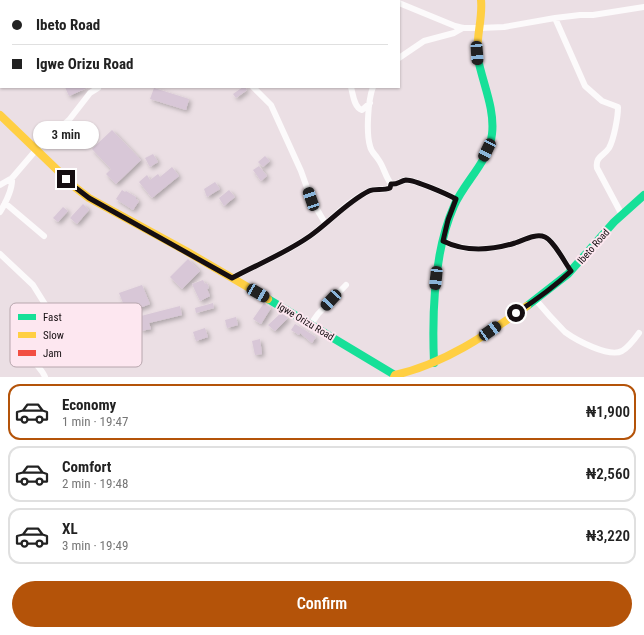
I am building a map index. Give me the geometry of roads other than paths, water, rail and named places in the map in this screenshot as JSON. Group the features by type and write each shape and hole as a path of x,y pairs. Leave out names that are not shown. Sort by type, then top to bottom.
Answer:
{"street":[{"path":"434,363 432,332 434,296 436,278 448,220 456,199 478,168 487,150 492,135 489,105 478,62 477,44 481,20 480,0"},
{"path":"400,3 463,28 511,26 555,18 593,15 644,7"},
{"path":"555,18 585,86 602,101 618,107 612,142 596,163 597,168 622,215"},
{"path":"400,57 424,41 454,33 463,28"},
{"path":"0,185 12,178 36,150 69,120 90,93 98,88"},
{"path":"254,88 271,105 301,171 311,199 325,224"},
{"path":"351,88 357,108 362,110 370,103"},
{"path":"373,88 368,127 369,145 391,184"},
{"name":"Igwe Orizu Road","path":"0,115 76,188 89,198 232,278 311,324 395,376"},
{"path":"0,212 12,184 12,178"},
{"path":"391,184 395,185 405,180 411,181 440,191 456,199"},
{"path":"232,278 286,252 312,235 335,214 368,191 387,189 390,188 391,184"},
{"name":"Ibeto Road","path":"395,376 434,363 456,353 478,340 536,300 562,280 598,239 644,195"},
{"path":"5,203 44,236"},
{"path":"443,241 453,246 476,249 502,246 529,238 543,236 552,244 571,271"},
{"path":"0,254 34,285 45,303"},
{"path":"311,324 318,314 346,285"},
{"path":"536,300 566,332 592,347 606,351 621,352 639,333"},
{"path":"39,367 45,377"}]}
